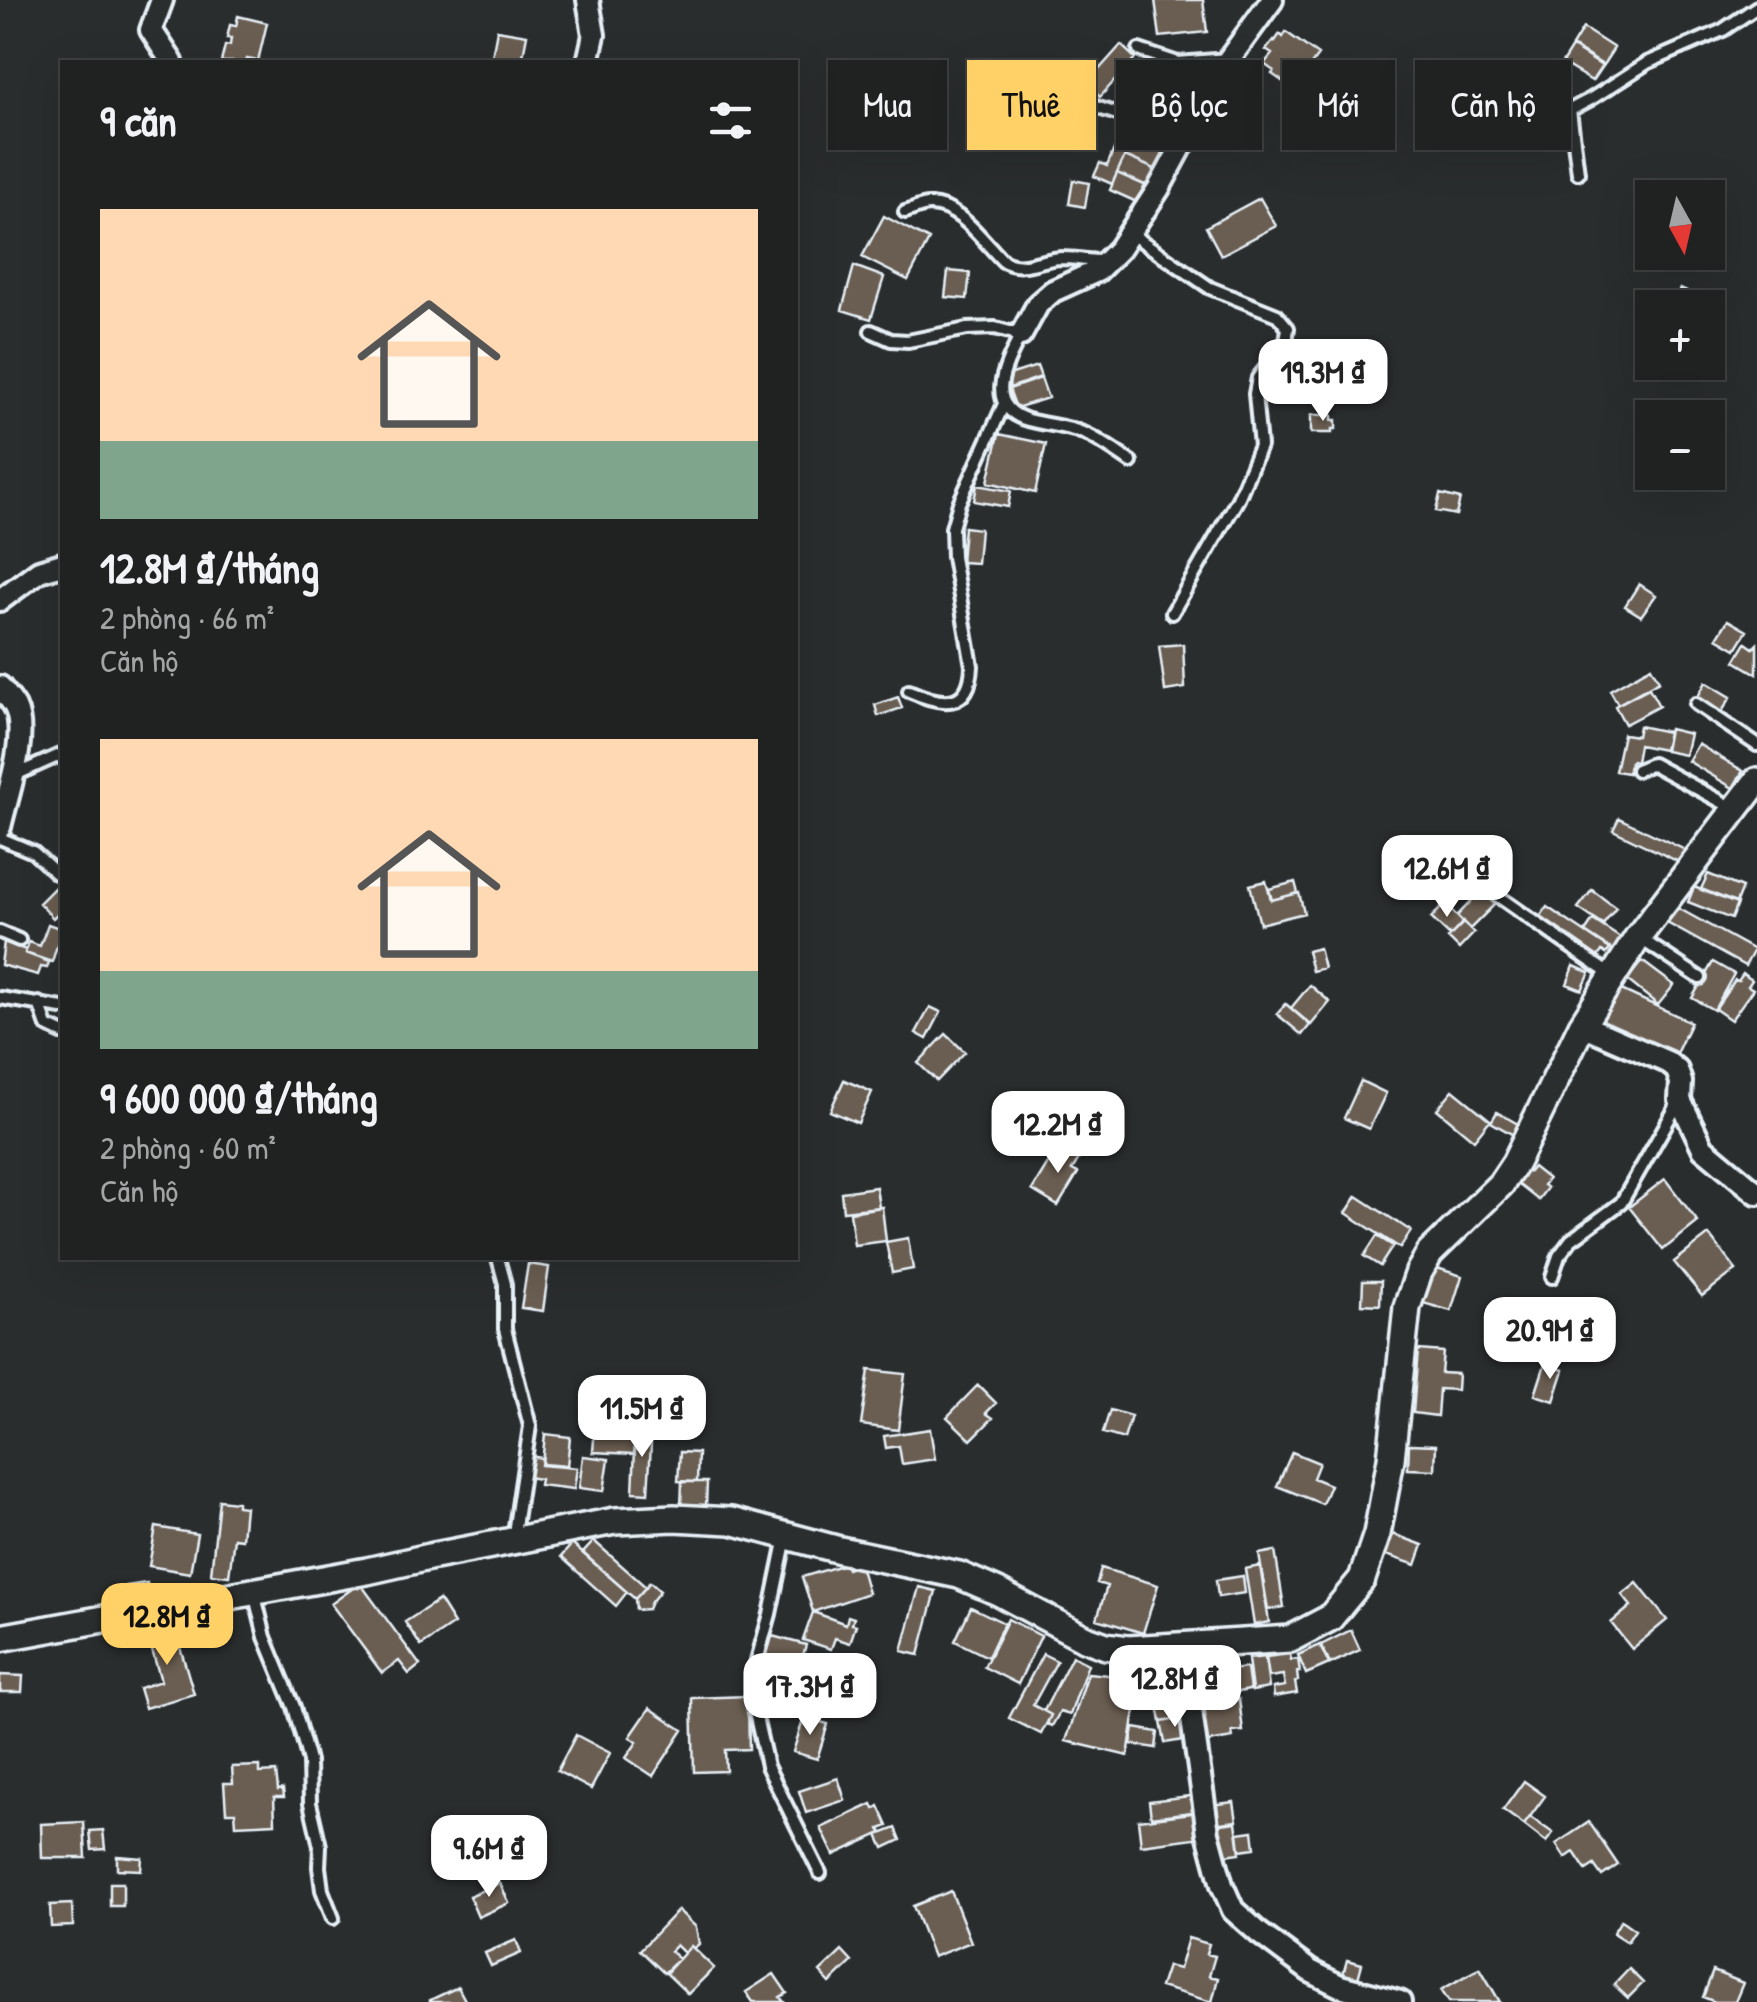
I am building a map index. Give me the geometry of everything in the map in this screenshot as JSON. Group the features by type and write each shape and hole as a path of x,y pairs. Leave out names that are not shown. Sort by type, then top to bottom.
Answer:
{"street":[{"path":"162,0 151,30 171,60"},
{"path":"588,0 594,35 588,60"},
{"path":"1229,59 1272,0"},
{"path":"1021,335 1038,304 1053,291 1097,271 1110,260 1160,188 1181,150"},
{"path":"0,600 39,572 60,565"},
{"path":"0,687 15,707 20,727 19,750 0,827"},
{"path":"0,1638 615,1521 674,1518 730,1521 959,1575 1106,1646 1182,1647 1290,1639 1330,1618 1362,1579 1377,1534 1391,1459 1406,1308 1419,1272 1430,1254 1501,1184 1582,1025 1638,937 1757,781"},
{"path":"1582,1025 1677,1070 1682,1082 1680,1100 1704,1148 1757,1192"},
{"path":"1182,1647 1208,1833 1233,1910 1310,1971 1340,1986 1400,2002"}],"lane":[{"path":"1578,173 1570,110 1648,63 1723,30 1757,7"},
{"path":"1139,50 1178,63 1229,59"},
{"path":"905,212 924,205 940,206 957,214 1012,266 1055,258 1110,260"},
{"path":"1130,233 1210,288 1277,316 1288,328 1286,342 1258,378 1254,394 1260,446 1246,482 1172,612"},
{"path":"871,330 891,340 967,328 996,328 1021,335 1004,367 1001,382 1004,404 1011,413 1085,433 1131,462"},
{"path":"909,691 943,703 966,693 971,679 952,528 959,502 1004,404"},
{"path":"1696,704 1757,745"},
{"path":"12,776 60,755"},
{"path":"1637,770 1652,764 1736,810"},
{"path":"0,838 33,852 56,873"},
{"path":"1482,885 1613,977"},
{"path":"0,932 19,940"},
{"path":"1638,937 1700,978"},
{"path":"0,998 60,1008"},
{"path":"39,1003 47,1026 60,1032"},
{"path":"1552,1277 1559,1256 1571,1240 1621,1203 1680,1100"},
{"path":"499,1260 505,1284 505,1329 530,1426 513,1540"},
{"path":"786,1536 756,1664 754,1708 767,1766 820,1873"},
{"path":"254,1591 265,1637 294,1706 309,1761 310,1802 320,1846 322,1890 332,1918"}],"building":[{"path":"1155,0 1203,0 1207,32 1160,37"},
{"path":"238,16 267,23 258,60 222,60 225,46 230,45 230,25 236,26"},
{"path":"1583,28 1614,48 1603,65 1572,46"},
{"path":"497,30 527,35 523,56 543,60 491,60"},
{"path":"1286,32 1318,55 1314,60 1282,60 1282,81 1264,64 1272,54 1266,50 1280,34 1283,37"},
{"path":"1121,45 1135,58 1116,60 1116,79 1100,97 1096,93 1096,73"},
{"path":"1572,47 1602,66 1592,81 1571,68 1571,60 1564,60"},
{"path":"1115,147 1126,153 1112,184 1094,176 1100,163 1107,166"},
{"path":"1128,150 1164,153 1157,170 1125,156"},
{"path":"1125,156 1159,171 1152,188 1117,173"},
{"path":"1117,173 1149,187 1141,204 1110,190"},
{"path":"1073,180 1089,183 1085,207 1069,204"},
{"path":"1260,198 1276,226 1221,255 1206,227"},
{"path":"884,216 929,240 908,280 862,257"},
{"path":"854,266 884,277 871,319 842,310"},
{"path":"948,271 970,273 967,299 945,297"},
{"path":"1037,366 1041,377 1010,388 1006,376"},
{"path":"1041,378 1048,398 1016,408 1009,389"},
{"path":"1311,415 1332,415 1336,429 1332,433 1311,433"},
{"path":"999,434 1046,444 1035,493 988,482"},
{"path":"977,485 1011,491 1008,507 974,501"},
{"path":"1440,494 1460,499 1456,515 1436,511"},
{"path":"964,527 980,529 977,563 961,562"},
{"path":"1639,584 1656,595 1641,616 1625,606"},
{"path":"1728,620 1747,631 1736,649 1717,638"},
{"path":"1746,643 1753,648 1757,644 1757,674 1735,661"},
{"path":"1183,644 1185,688 1165,691 1159,646"},
{"path":"1651,667 1659,681 1618,704 1610,690"},
{"path":"1706,682 1731,697 1720,715 1696,700"},
{"path":"1649,688 1659,706 1625,724 1615,706"},
{"path":"898,697 902,708 878,716 875,705"},
{"path":"1639,726 1668,732 1664,750 1639,745 1636,762 1631,761 1628,773 1615,771 1623,734 1637,736"},
{"path":"1669,729 1690,734 1685,755 1665,751"},
{"path":"1698,744 1743,771 1733,788 1688,761"},
{"path":"1619,818 1685,850 1679,862 1613,830"},
{"path":"1708,874 1742,888 1736,903 1701,889"},
{"path":"1266,881 1271,900 1299,893 1304,913 1260,924 1250,885"},
{"path":"60,882 60,911 53,918 39,903"},
{"path":"1295,882 1298,893 1272,900 1269,889"},
{"path":"1694,887 1737,904 1731,919 1688,902"},
{"path":"1592,890 1616,908 1603,925 1578,908"},
{"path":"1481,891 1495,904 1470,929 1457,916"},
{"path":"1445,904 1463,922 1450,936 1431,918"},
{"path":"1547,907 1610,949 1606,954 1602,951 1596,960 1538,920"},
{"path":"1676,907 1754,950 1745,966 1667,923"},
{"path":"1593,920 1622,939 1614,951 1585,932"},
{"path":"1463,923 1474,933 1459,949 1448,938"},
{"path":"48,924 60,928 52,962 25,953 29,942 40,946"},
{"path":"4,942 49,962 47,968 41,967 38,975 1,965"},
{"path":"1319,948 1324,968 1312,971 1307,951"},
{"path":"1642,961 1674,985 1658,1005 1627,980"},
{"path":"1713,962 1734,974 1714,1010 1692,998"},
{"path":"1574,966 1590,973 1582,990 1567,984"},
{"path":"1743,974 1752,980 1748,986 1753,989 1731,1020 1715,1009"},
{"path":"1310,985 1330,1002 1311,1025 1291,1008"},
{"path":"1617,988 1691,1022 1673,1060 1599,1026"},
{"path":"1286,1004 1310,1025 1302,1035 1277,1014"},
{"path":"930,1007 941,1012 927,1039 916,1033"},
{"path":"946,1034 965,1052 937,1081 918,1063"},
{"path":"844,1080 872,1092 858,1123 830,1111"},
{"path":"1361,1081 1386,1093 1369,1129 1344,1118"},
{"path":"1453,1090 1490,1120 1474,1140 1437,1109"},
{"path":"1497,1112 1523,1127 1517,1137 1491,1122"},
{"path":"1060,1144 1080,1157 1072,1170 1078,1173 1058,1206 1032,1190"},
{"path":"1533,1167 1548,1179 1538,1200 1514,1181 1525,1168 1529,1172"},
{"path":"1665,1179 1698,1222 1663,1250 1629,1207"},
{"path":"876,1187 879,1207 843,1211 841,1192"},
{"path":"1357,1196 1411,1231 1400,1248 1346,1213"},
{"path":"882,1207 886,1241 854,1245 850,1212"},
{"path":"1709,1235 1736,1270 1702,1296 1674,1262"},
{"path":"1377,1236 1393,1246 1380,1266 1364,1256"},
{"path":"908,1238 913,1269 892,1273 886,1242"},
{"path":"528,1264 549,1267 543,1311 521,1308"},
{"path":"1434,1267 1462,1276 1451,1311 1423,1303"},
{"path":"1363,1281 1381,1281 1380,1305 1362,1304"},
{"path":"1418,1350 1443,1352 1441,1373 1458,1374 1457,1390 1439,1389 1437,1416 1413,1413"},
{"path":"1545,1364 1564,1370 1554,1401 1535,1395"},
{"path":"869,1370 905,1374 898,1430 861,1425"},
{"path":"978,1385 996,1403 986,1413 993,1418 971,1440 947,1417"},
{"path":"1110,1410 1131,1416 1124,1439 1103,1433"},
{"path":"595,1426 636,1429 634,1454 593,1452"},
{"path":"636,1427 652,1428 648,1493 633,1492"},
{"path":"930,1429 935,1459 902,1464 899,1446 886,1448 884,1436"},
{"path":"545,1434 570,1437 567,1466 542,1464"},
{"path":"1409,1444 1436,1445 1435,1470 1408,1469"},
{"path":"680,1452 698,1453 697,1482 678,1481"},
{"path":"1292,1452 1319,1463 1313,1478 1330,1485 1322,1504 1277,1486"},
{"path":"529,1456 542,1458 541,1465 577,1468 574,1489 539,1485 540,1479 526,1477"},
{"path":"583,1456 609,1459 604,1491 579,1488"},
{"path":"682,1482 707,1482 706,1507 681,1507"},
{"path":"219,1500 245,1507 242,1539 234,1538 229,1576 211,1574"},
{"path":"156,1527 197,1534 190,1573 149,1566"},
{"path":"1393,1534 1423,1545 1416,1565 1386,1555"},
{"path":"594,1541 646,1587 635,1599 583,1553"},
{"path":"572,1544 627,1592 616,1606 561,1557"},
{"path":"1275,1551 1284,1607 1268,1610 1259,1554"},
{"path":"845,1564 847,1569 860,1565 868,1593 813,1612 802,1577"},
{"path":"1260,1566 1269,1622 1254,1625 1245,1569"},
{"path":"1101,1568 1158,1585 1143,1633 1097,1619 1107,1586 1097,1583"},
{"path":"1243,1576 1245,1593 1218,1597 1216,1580"},
{"path":"650,1582 660,1591 648,1609 636,1610 635,1599"},
{"path":"147,1583 149,1596 127,1598 126,1586"},
{"path":"360,1583 420,1665 409,1674 399,1661 382,1673 331,1604"},
{"path":"1637,1583 1667,1620 1632,1649 1611,1623 1631,1606 1622,1595"},
{"path":"919,1587 936,1591 919,1655 902,1651"},
{"path":"439,1600 454,1624 421,1646 405,1622"},
{"path":"971,1607 1004,1623 988,1657 955,1641"},
{"path":"813,1612 846,1624 848,1616 854,1618 852,1624 856,1625 850,1643 835,1638 831,1649 803,1640"},
{"path":"180,1619 182,1627 175,1630 194,1694 145,1708 139,1688 161,1681 151,1647 147,1648 145,1640 158,1636 155,1626"},
{"path":"1008,1619 1041,1636 1018,1684 984,1667"},
{"path":"1351,1630 1360,1650 1330,1664 1321,1645"},
{"path":"772,1636 806,1645 799,1669 817,1673 814,1687 773,1676 773,1671 763,1668"},
{"path":"1320,1645 1329,1664 1306,1674 1298,1655"},
{"path":"1043,1654 1057,1661 1033,1705 1051,1715 1041,1734 1009,1718"},
{"path":"1290,1654 1291,1660 1298,1659 1297,1693 1274,1697 1273,1688 1285,1686 1283,1675 1269,1677 1266,1657"},
{"path":"1072,1656 1088,1664 1070,1715 1060,1712 1052,1726 1047,1724 1051,1715 1044,1711"},
{"path":"1265,1657 1269,1688 1252,1691 1248,1659"},
{"path":"1225,1662 1228,1687 1218,1689 1220,1702 1239,1699 1243,1731 1232,1732 1233,1738 1202,1743 1192,1666"},
{"path":"1247,1668 1250,1690 1231,1693 1228,1670"},
{"path":"1088,1673 1140,1678 1128,1756 1066,1741"},
{"path":"0,1675 23,1676 22,1692 0,1692"},
{"path":"1178,1678 1185,1718 1161,1722 1154,1682"},
{"path":"748,1696 749,1749 725,1750 726,1771 694,1772 692,1698"},
{"path":"650,1708 683,1730 653,1776 626,1758 637,1742 630,1737"},
{"path":"804,1717 828,1724 817,1759 793,1752"},
{"path":"1185,1718 1189,1739 1165,1743 1161,1722"},
{"path":"1134,1728 1158,1732 1156,1748 1131,1744"},
{"path":"576,1735 610,1753 591,1789 557,1771"},
{"path":"260,1766 260,1773 276,1772 278,1790 283,1789 284,1797 274,1797 275,1823 236,1825 235,1812 226,1812 224,1783 233,1783 232,1767"},
{"path":"838,1778 845,1800 806,1813 799,1791"},
{"path":"1524,1781 1545,1796 1524,1825 1503,1810"},
{"path":"1190,1796 1192,1812 1151,1817 1149,1801"},
{"path":"1234,1802 1237,1821 1213,1824 1210,1805"},
{"path":"872,1804 874,1809 879,1806 888,1826 880,1829 882,1833 834,1855 821,1828"},
{"path":"1199,1812 1202,1837 1141,1845 1138,1820"},
{"path":"1530,1817 1553,1833 1546,1842 1524,1825"},
{"path":"84,1822 86,1858 42,1858 41,1824"},
{"path":"1236,1822 1240,1853 1218,1856 1214,1825"},
{"path":"1589,1822 1618,1865 1602,1876 1594,1865 1586,1870 1574,1852 1565,1858 1556,1844"},
{"path":"896,1828 901,1840 884,1848 878,1835"},
{"path":"103,1830 105,1849 92,1850 90,1831"},
{"path":"1253,1831 1255,1848 1240,1850 1238,1833"},
{"path":"117,1856 142,1858 141,1870 117,1869"},
{"path":"110,1883 123,1883 123,1906 110,1906"},
{"path":"500,1883 509,1903 478,1917 469,1896"},
{"path":"951,1891 971,1942 933,1957 913,1906"},
{"path":"72,1904 73,1926 51,1927 50,1905"},
{"path":"678,1910 696,1927 699,1944 684,1953 676,1945 670,1951 679,1959 664,1973 640,1950"},
{"path":"1621,1920 1635,1930 1627,1942 1613,1933"},
{"path":"1188,1938 1209,1944 1206,1954 1215,1956 1209,1976 1218,1978 1212,2002 1160,1987 1167,1966 1179,1969"},
{"path":"516,1940 521,1953 491,1966 485,1953"},
{"path":"691,1946 714,1968 688,1994 666,1973"},
{"path":"842,1951 852,1962 830,1983 820,1972"},
{"path":"1347,1960 1362,1964 1356,1986 1341,1982"},
{"path":"1480,1968 1500,2002 1449,2002 1441,1990"},
{"path":"1629,1969 1643,1983 1628,1998 1614,1985"},
{"path":"1713,1971 1743,1983 1735,2002 1715,2002 1703,1997"},
{"path":"774,1974 787,1993 780,1997 784,2002 753,2002 746,1992"},
{"path":"458,1987 466,2002 430,2002 430,2000"}]}
